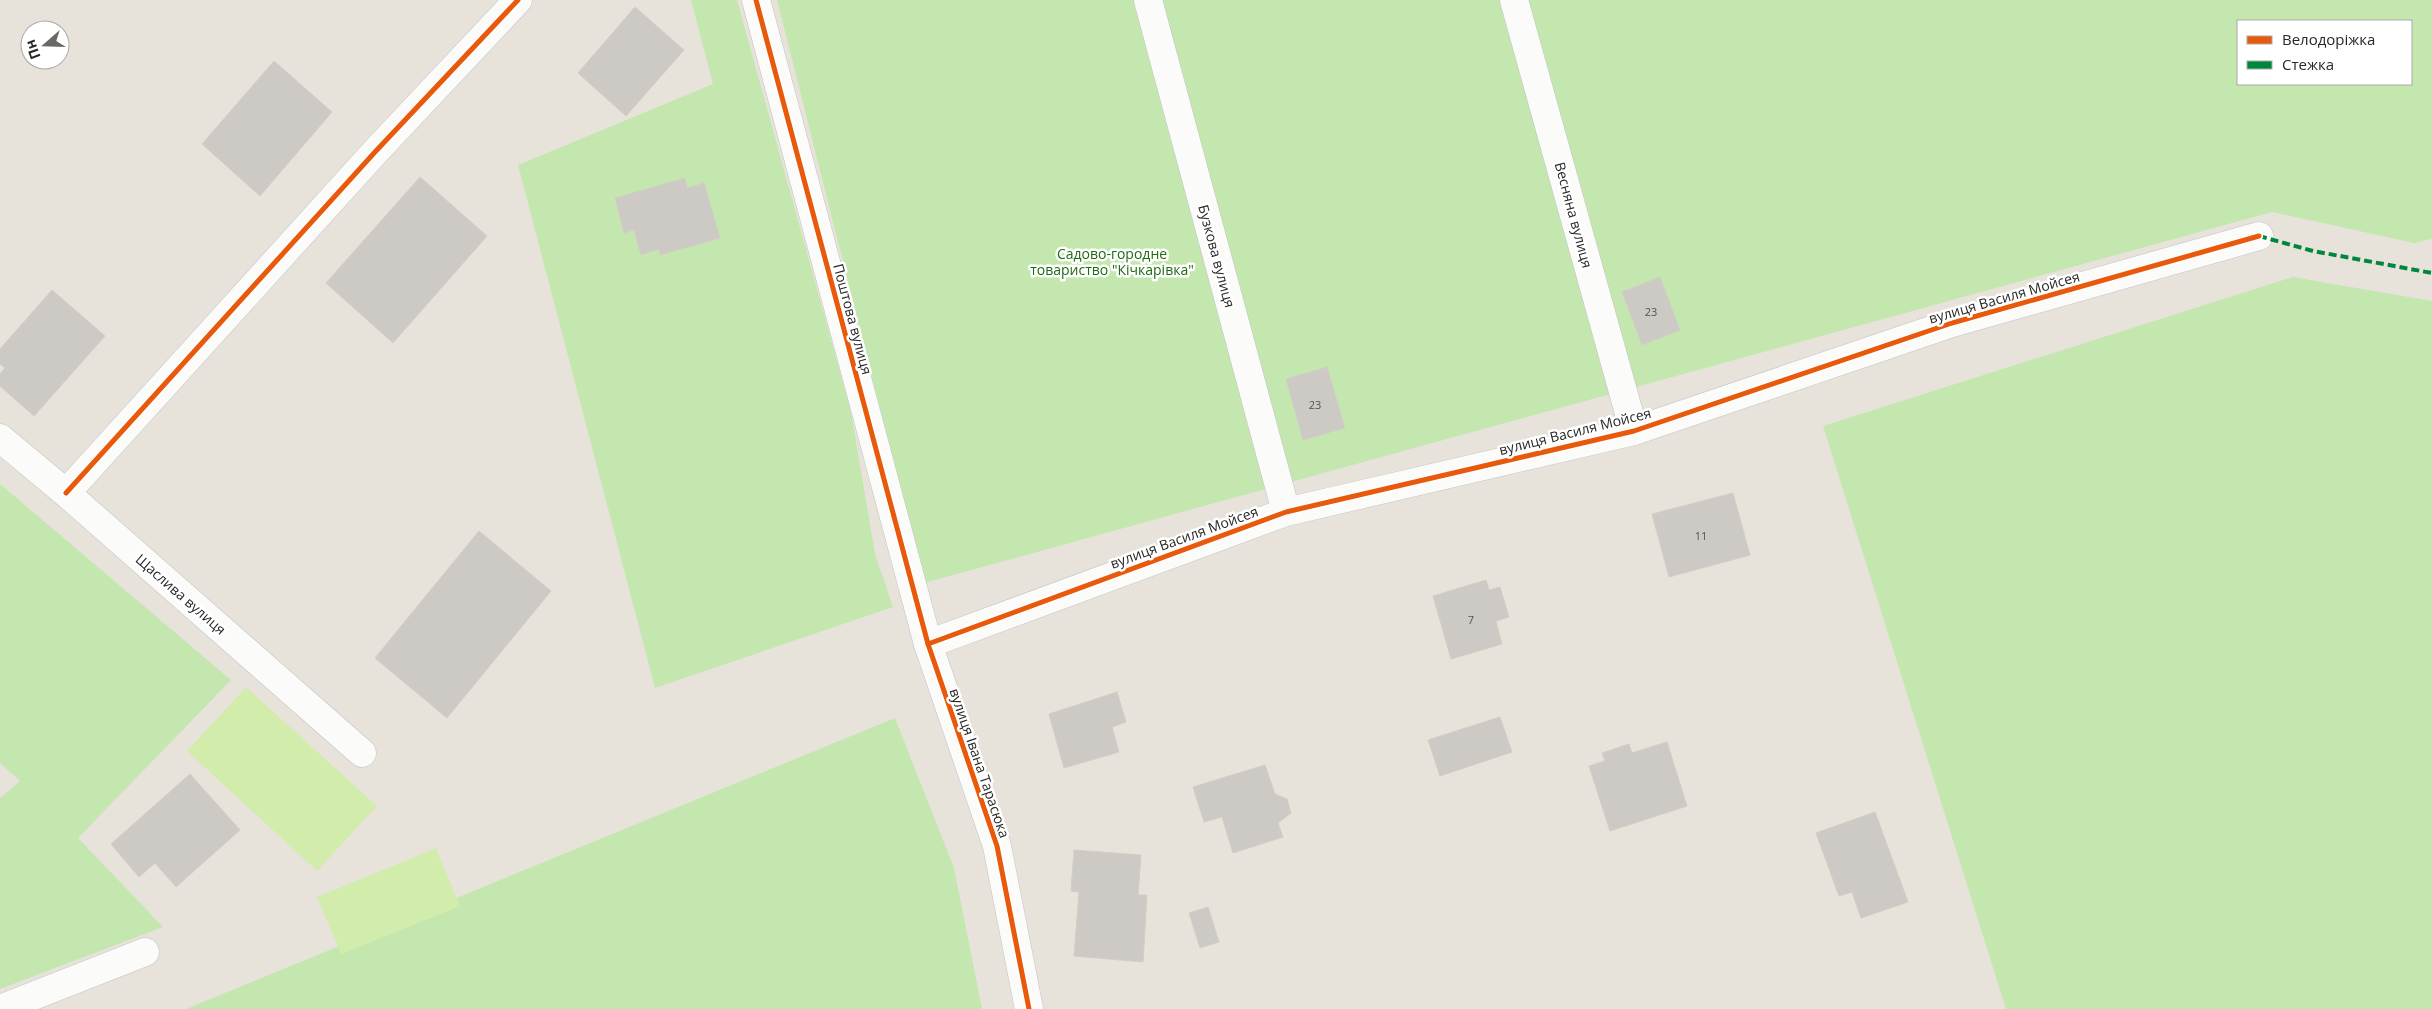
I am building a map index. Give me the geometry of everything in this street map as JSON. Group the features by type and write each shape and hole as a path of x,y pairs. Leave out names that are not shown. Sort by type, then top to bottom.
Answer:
{"street":[{"path":"66,492 375,152 518,0"},
{"name":"Поштова вулиця","path":"756,0 928,644"},
{"name":"Бузкова вулиця","path":"1148,0 1286,512"},
{"name":"Весняна вулиця","path":"1514,0 1634,431"},
{"name":"вулиця Василя Мойсея","path":"928,644 1286,512 1634,431 1952,323 2259,236"},
{"name":"Щаслива вулиця","path":"0,438 66,492 362,753"},
{"name":"вулиця Івана Тарасюка","path":"928,644 997,846 1029,1009"},
{"path":"0,1009 145,952"}],"green space":[{"path":"691,0 737,0 851,412 875,554 893,607 655,688 518,165 713,84"},
{"name":"Садово-городне товариство \"Кічкарівка\"","path":"777,0 2432,0 2432,239 2414,243 2272,212 924,583"},
{"path":"2293,277 2432,301 2432,1009 2006,1009 1823,426"},
{"path":"0,484 231,680 78,838 163,927 0,989 0,798 20,781 0,763"},
{"path":"246,687 377,806 317,871 187,751"},
{"path":"895,718 954,868 982,1009 186,1009"},
{"path":"436,848 460,906 341,954 317,897"}],"building":[{"path":"635,7 684,50 626,116 578,73"},
{"path":"274,61 332,112 260,196 202,144"},
{"path":"420,177 487,236 393,343 326,283"},
{"path":"685,178 687,188 704,183 720,238 660,255 659,249 641,255 634,230 624,233 615,198"},
{"path":"1660,277 1680,330 1642,345 1622,292"},
{"path":"52,290 105,336 34,416 0,386 0,374 5,368 0,364 0,349"},
{"path":"1327,367 1345,428 1303,440 1286,379"},
{"path":"1733,493 1750,555 1669,577 1652,514"},
{"path":"479,531 551,591 447,718 375,658"},
{"path":"1486,580 1489,590 1500,587 1509,617 1496,621 1502,644 1451,659 1433,596"},
{"path":"1117,692 1126,722 1112,727 1119,752 1064,768 1049,714"},
{"path":"1500,717 1512,752 1440,776 1428,740"},
{"path":"1667,742 1687,806 1610,831 1589,766 1605,761 1602,753 1629,744 1632,753"},
{"path":"1265,765 1275,794 1287,799 1291,813 1278,823 1283,837 1233,853 1222,817 1204,822 1193,787"},
{"path":"190,774 240,830 176,887 155,863 139,877 111,844"},
{"path":"1875,812 1908,902 1861,918 1852,892 1839,896 1816,833"},
{"path":"1074,850 1141,855 1138,895 1147,895 1143,962 1074,956 1079,892 1071,891"},
{"path":"1208,907 1219,942 1200,948 1189,913"}],"marked path":[{"path":"2259,236 2313,251 2432,273"}],"cycle path":[{"path":"66,493 375,152 518,0"},
{"path":"756,0 928,644 997,846 1029,1009"},
{"path":"928,644 1286,512 1634,431 1952,323 2259,236"}]}
